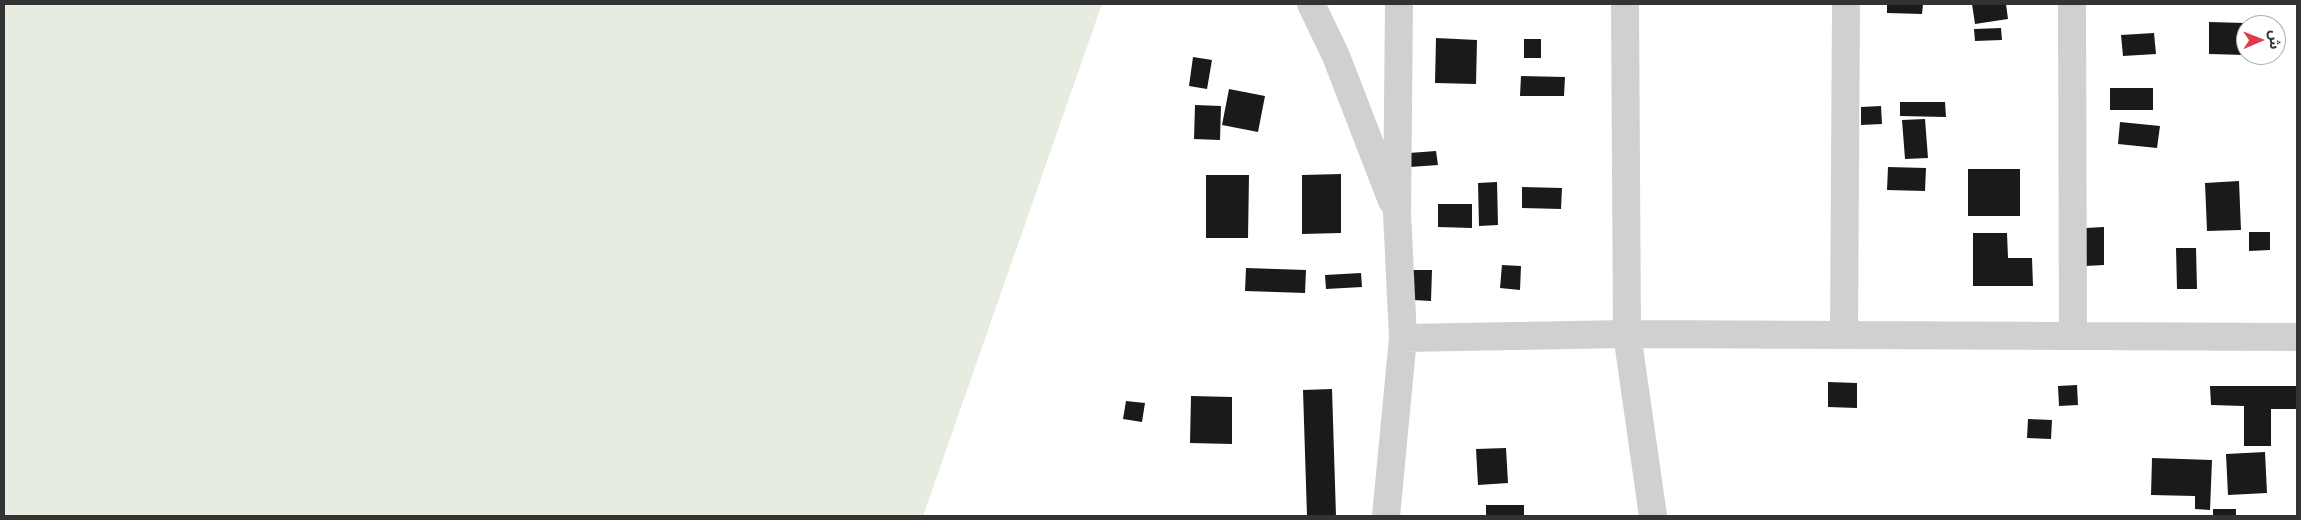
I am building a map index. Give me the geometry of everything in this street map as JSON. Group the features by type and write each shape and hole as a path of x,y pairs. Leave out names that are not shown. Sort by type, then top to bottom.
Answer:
{"street":[{"path":"1311,4 1336,56 1397,213"},
{"path":"1386,516 1403,338 1397,213 1399,4"},
{"path":"1625,4 1627,334 1653,516"},
{"path":"1844,335 1846,4"},
{"path":"2072,4 2073,336"},
{"path":"1403,338 1627,334 2297,337"}],"shaded area":[{"path":"4,4 1102,4 923,516 4,516"}],"building":[{"path":"1887,4 1923,4 1922,14 1887,13"},
{"path":"1972,4 2006,4 2008,19 1975,24"},
{"path":"2209,22 2236,23 2236,55 2209,54"},
{"path":"2001,28 2002,40 1975,41 1974,29"},
{"path":"2154,33 2156,54 2123,56 2121,35"},
{"path":"1436,38 1477,40 1476,84 1435,83"},
{"path":"1524,39 1541,39 1541,58 1524,58"},
{"path":"1193,57 1212,60 1207,89 1189,86"},
{"path":"1521,76 1565,77 1564,96 1520,96"},
{"path":"2110,88 2153,88 2153,110 2110,110"},
{"path":"1229,89 1265,96 1258,132 1222,125"},
{"path":"1900,102 1945,102 1946,117 1900,116"},
{"path":"1195,105 1221,106 1220,140 1194,139"},
{"path":"1881,106 1882,124 1861,125 1861,107"},
{"path":"1925,119 1928,158 1905,159 1902,120"},
{"path":"2120,122 2160,126 2157,148 2118,144"},
{"path":"1436,151 1438,165 1410,167 1409,153"},
{"path":"1888,167 1926,168 1925,191 1887,190"},
{"path":"1968,169 2020,169 2020,216 1968,216"},
{"path":"1341,174 1341,233 1302,234 1302,175"},
{"path":"1206,175 1249,175 1248,238 1206,238"},
{"path":"2239,181 2241,230 2207,231 2205,183"},
{"path":"1497,182 1498,225 1479,226 1478,183"},
{"path":"1522,187 1562,188 1561,209 1522,208"},
{"path":"1438,204 1472,204 1472,228 1438,227"},
{"path":"2104,227 2104,265 2085,266 2085,228"},
{"path":"2249,232 2270,232 2270,250 2249,251"},
{"path":"1973,233 2007,233 2008,258 2032,258 2033,286 1973,286"},
{"path":"2176,248 2196,248 2197,289 2177,289"},
{"path":"1502,265 1521,266 1520,290 1500,288"},
{"path":"1246,268 1306,270 1305,293 1245,291"},
{"path":"1413,270 1432,270 1431,301 1413,300"},
{"path":"1361,273 1362,287 1326,289 1325,275"},
{"path":"1828,382 1857,383 1857,408 1828,407"},
{"path":"2077,385 2078,405 2059,406 2058,386"},
{"path":"2210,386 2297,386 2297,409 2271,409 2271,446 2244,446 2244,406 2211,405"},
{"path":"1332,389 1336,516 1307,516 1303,390"},
{"path":"1191,396 1232,397 1232,444 1190,443"},
{"path":"1126,401 1145,403 1142,422 1123,419"},
{"path":"2028,419 2052,420 2051,439 2027,438"},
{"path":"1506,448 1508,483 1478,485 1476,449"},
{"path":"2265,452 2267,493 2228,495 2226,454"},
{"path":"2152,458 2212,460 2210,510 2195,509 2195,496 2151,495"},
{"path":"1486,505 1524,505 1524,516 1486,516"},
{"path":"2213,509 2236,509 2236,516 2213,516"}]}
